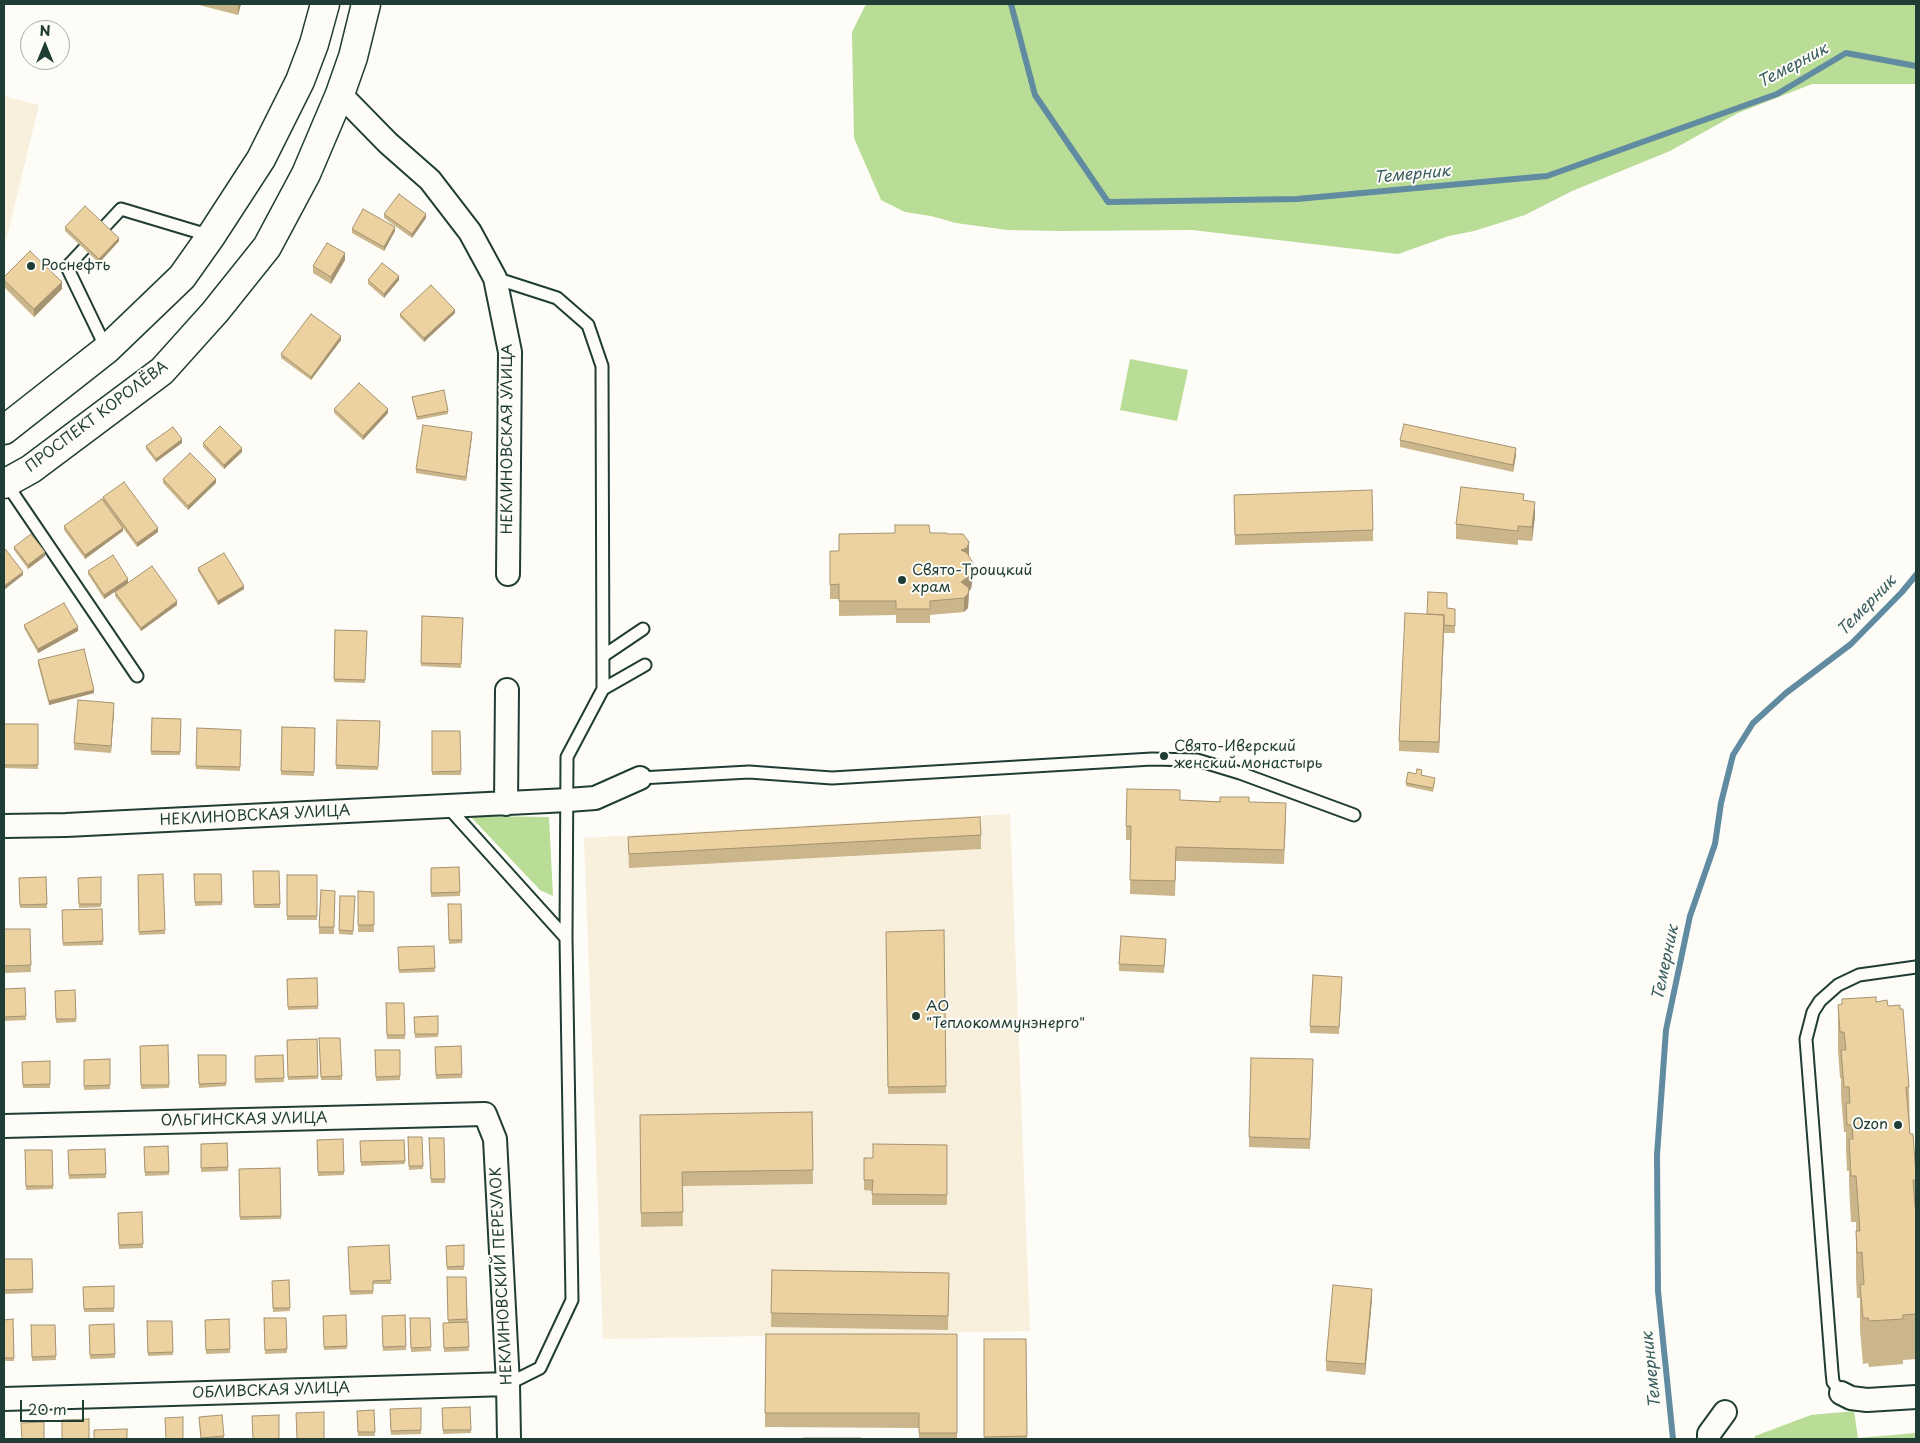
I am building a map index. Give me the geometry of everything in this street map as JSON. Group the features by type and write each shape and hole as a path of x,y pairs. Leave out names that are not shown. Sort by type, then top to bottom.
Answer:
{"main road":[{"path":"4,430 107,349 182,277 261,158 300,82 314,44 325,4"},
{"name":"ПРОСПЕКТ КОРОЛЁВА","path":"5,484 30,469 162,371 215,312 267,247 306,174 340,94 353,58 366,4"}],"street":[{"name":"НЕКЛИНОВСКАЯ УЛИЦА","path":"340,94 388,143 430,180 470,232 495,278 510,352 508,574"},
{"path":"506,690 506,804"},
{"name":"НЕКЛИНОВСКАЯ УЛИЦА","path":"4,826 66,825 595,798 640,778"},
{"name":"НЕКЛИНОВСКИЙ ПЕРЕУЛОК","path":"485,1114 495,1139 508,1384 509,1439"},
{"name":"ОЛЬГИНСКАЯ УЛИЦА","path":"4,1126 485,1114"},
{"name":"ОБЛИВСКАЯ УЛИЦА","path":"4,1400 508,1384"},
{"path":"1841,1393 1851,1398 1867,1400 1916,1397"},
{"path":"1708,1439 1709,1434 1725,1412"}],"lane":[{"path":"107,349 67,267 121,209 211,236"},
{"path":"495,278 557,298 588,325 602,366 603,689 567,757 566,938 572,1300 540,1368 508,1384"},
{"path":"5,484 137,676"},
{"path":"603,656 643,629"},
{"path":"603,689 645,665"},
{"path":"640,778 749,772 832,778 1152,759 1197,760 1240,773 1354,815"},
{"path":"447,806 566,938"},
{"path":"1841,1393 1833,1382 1832,1372 1806,1039 1808,1025 1820,1001 1838,985 1859,976 1916,967"}],"shaded area":[{"path":"4,96 39,105 4,249"},
{"path":"1010,814 1030,1331 603,1339 584,838"}],"green space":[{"path":"866,4 1916,4 1916,84 1812,84 1738,113 1670,151 1572,191 1525,215 1474,231 1449,236 1398,254 1192,230 1007,230 956,223 931,216 905,212 881,200 854,138 852,32"},
{"path":"1130,359 1188,370 1177,421 1120,410"},
{"path":"470,816 549,817 553,896 540,890"},
{"path":"1854,1411 1858,1438 1916,1433 1916,1439 1755,1439 1755,1436 1811,1415"}],"building":[{"path":"399,194 426,214 412,234 384,214"},
{"path":"85,206 119,238 99,259 65,227"},
{"path":"363,209 395,227 384,247 352,229"},
{"path":"327,243 345,253 331,277 313,266"},
{"path":"30,251 62,282 34,309 4,280 4,277"},
{"path":"382,263 399,276 384,294 368,280"},
{"path":"431,285 455,310 424,338 400,314"},
{"path":"311,314 341,336 311,377 281,354"},
{"path":"359,383 388,409 363,436 334,409"},
{"path":"444,390 448,411 417,417 412,397"},
{"path":"1404,424 1516,448 1513,465 1400,440"},
{"path":"423,425 472,432 466,477 416,469"},
{"path":"220,426 242,448 224,465 203,443"},
{"path":"173,427 182,439 156,459 146,446"},
{"path":"190,453 216,479 188,506 163,479"},
{"path":"124,482 158,528 137,543 103,497"},
{"path":"1461,487 1524,494 1523,500 1535,502 1532,527 1518,526 1518,531 1456,524"},
{"path":"1372,490 1373,530 1235,535 1234,495"},
{"path":"102,499 123,528 85,555 64,526"},
{"name":"Свято-Троицкий храм","path":"895,525 929,525 930,533 963,534 969,542 967,548 961,550 967,553 973,563 971,575 961,582 969,588 968,594 964,598 930,601 930,609 896,609 896,601 839,601 839,584 830,585 830,551 839,551 839,534 895,533"},
{"path":"31,534 45,552 28,565 14,547"},
{"path":"6,550 23,572 4,586 4,551"},
{"path":"224,553 244,586 218,601 198,568"},
{"path":"113,555 128,579 104,595 88,571"},
{"path":"152,566 177,601 141,628 115,592"},
{"path":"1428,592 1447,593 1447,608 1455,609 1455,626 1444,625 1444,615 1427,614"},
{"path":"64,603 78,627 38,649 24,625"},
{"path":"1405,613 1444,615 1439,742 1399,741"},
{"path":"422,616 463,618 461,664 421,663"},
{"path":"335,630 367,631 365,680 334,679"},
{"path":"84,649 94,690 49,701 38,660"},
{"path":"78,700 114,703 111,746 74,743"},
{"path":"152,718 181,719 180,752 151,751"},
{"path":"337,720 380,721 378,767 336,765"},
{"path":"4,724 38,724 38,765 4,765"},
{"path":"282,727 315,728 314,772 281,771"},
{"path":"197,728 241,730 240,767 196,766"},
{"path":"432,731 460,731 461,771 432,772"},
{"path":"1417,769 1422,770 1421,775 1435,778 1433,788 1406,783 1408,772 1416,774"},
{"path":"1127,789 1180,790 1180,800 1220,802 1220,797 1249,797 1249,802 1286,803 1284,850 1176,847 1175,881 1130,880 1131,826 1126,826"},
{"path":"980,817 981,835 629,854 628,837"},
{"path":"459,867 460,892 431,893 431,868"},
{"path":"253,871 279,871 280,904 254,905"},
{"path":"163,874 165,930 139,932 138,875"},
{"path":"194,874 221,874 222,902 195,902"},
{"path":"287,875 317,875 317,916 287,916"},
{"path":"46,877 47,904 20,905 19,878"},
{"path":"101,877 101,904 79,904 78,878"},
{"path":"321,890 335,891 334,927 319,927"},
{"path":"358,891 374,892 374,925 358,925"},
{"path":"340,896 355,896 353,931 339,930"},
{"path":"448,904 461,904 462,940 449,940"},
{"path":"102,909 103,941 63,943 62,910"},
{"path":"4,929 30,929 31,965 4,966"},
{"name":"АО \"Теплокоммунэнерго\"","path":"944,930 946,1086 888,1087 886,932"},
{"path":"1121,936 1166,939 1164,966 1119,964"},
{"path":"434,946 435,968 399,970 398,947"},
{"path":"1313,975 1342,977 1339,1027 1310,1026"},
{"path":"317,978 318,1006 288,1007 287,979"},
{"path":"25,988 26,1016 4,1017 4,989"},
{"path":"75,990 76,1019 56,1019 55,991"},
{"path":"1876,997 1876,1002 1887,1000 1888,1006 1900,1005 1900,1009 1903,1009 1909,1087 1906,1087 1910,1134 1913,1134 1916,1175 1916,1180 1913,1180 1916,1217 1916,1314 1903,1315 1903,1319 1869,1321 1868,1318 1863,1318 1860,1285 1864,1284 1862,1252 1857,1253 1856,1231 1860,1231 1856,1176 1851,1176 1849,1139 1853,1139 1852,1125 1847,1125 1846,1103 1850,1103 1849,1087 1844,1087 1841,1050 1846,1050 1844,1032 1840,1032 1838,1005 1842,1004 1842,999"},
{"path":"386,1003 404,1003 405,1035 387,1035"},
{"path":"438,1016 438,1034 415,1034 414,1017"},
{"path":"319,1038 340,1038 342,1076 321,1077"},
{"path":"317,1039 318,1076 288,1077 287,1040"},
{"path":"168,1045 169,1085 141,1085 140,1046"},
{"path":"461,1046 462,1074 436,1075 435,1047"},
{"path":"375,1050 400,1050 400,1076 376,1077"},
{"path":"198,1055 226,1055 226,1083 199,1084"},
{"path":"283,1055 284,1078 255,1079 255,1056"},
{"path":"1251,1058 1313,1059 1310,1139 1249,1137"},
{"path":"110,1059 110,1085 84,1086 84,1060"},
{"path":"50,1061 50,1084 23,1085 22,1062"},
{"path":"812,1112 813,1170 682,1172 683,1212 641,1213 640,1115"},
{"path":"408,1137 422,1137 423,1166 409,1166"},
{"path":"429,1138 444,1138 445,1179 431,1179"},
{"path":"343,1139 344,1172 318,1172 317,1140"},
{"path":"404,1140 405,1161 361,1162 360,1141"},
{"path":"227,1143 228,1167 201,1168 201,1144"},
{"path":"873,1144 947,1145 947,1195 872,1194 873,1180 864,1180 864,1158 873,1158"},
{"path":"168,1146 169,1172 145,1172 144,1147"},
{"path":"105,1149 106,1174 69,1175 68,1150"},
{"path":"25,1150 52,1150 53,1186 26,1186"},
{"path":"280,1168 281,1216 240,1217 239,1169"},
{"path":"142,1212 143,1244 119,1245 118,1213"},
{"path":"389,1245 391,1280 373,1281 373,1291 350,1291 348,1247"},
{"path":"464,1245 464,1266 447,1267 446,1246"},
{"path":"4,1259 32,1259 33,1289 4,1290"},
{"path":"772,1270 949,1273 948,1316 771,1313"},
{"path":"447,1277 466,1277 467,1319 448,1320"},
{"path":"289,1280 290,1308 273,1308 272,1281"},
{"path":"1333,1285 1372,1289 1365,1364 1326,1361"},
{"path":"114,1286 114,1308 84,1309 83,1287"},
{"path":"346,1315 347,1346 324,1347 323,1316"},
{"path":"405,1315 406,1346 383,1347 382,1316"},
{"path":"264,1318 286,1318 287,1349 265,1350"},
{"path":"410,1318 430,1318 431,1347 411,1348"},
{"path":"13,1319 14,1358 4,1358 4,1320"},
{"path":"229,1319 230,1349 206,1350 205,1320"},
{"path":"147,1321 172,1321 173,1352 148,1353"},
{"path":"468,1322 469,1347 444,1348 443,1323"},
{"path":"114,1324 115,1354 90,1355 89,1325"},
{"path":"31,1325 55,1325 56,1356 32,1357"},
{"path":"766,1334 957,1334 957,1433 919,1433 919,1413 765,1413"},
{"path":"984,1339 1026,1339 1027,1436 984,1437"},
{"path":"470,1407 471,1430 443,1430 442,1408"},
{"path":"421,1408 421,1430 391,1431 390,1409"},
{"path":"374,1410 375,1432 358,1432 357,1411"},
{"path":"324,1412 324,1439 297,1439 296,1413"},
{"path":"222,1415 224,1436 201,1438 199,1417"},
{"path":"279,1415 279,1439 253,1439 252,1416"},
{"path":"183,1417 183,1439 166,1439 165,1418"},
{"path":"89,1419 89,1439 62,1439 62,1420"},
{"path":"44,1422 44,1439 22,1439 21,1423"},
{"path":"127,1429 127,1439 94,1439 94,1430"},
{"path":"861,1438 861,1439 804,1439"}],"waterway":[{"name":"Темерник","path":"1011,4 1035,95 1108,202 1297,199 1547,176 1777,94 1846,53 1916,66"},
{"name":"Темерник","path":"1673,1439 1658,1291 1657,1155 1666,1030 1690,916 1715,844 1721,803 1733,755 1753,723 1786,693 1851,644 1916,575"}],"place":[{"name":"Роснефть","path":"31,266"},
{"name":"Свято-Троицкий храм","path":"902,580"},
{"name":"Свято-Иверский женский монастырь","path":"1164,756"},
{"name":"АО \"Теплокоммунэнерго\"","path":"916,1016"},
{"name":"Ozon","path":"1898,1125"}]}
